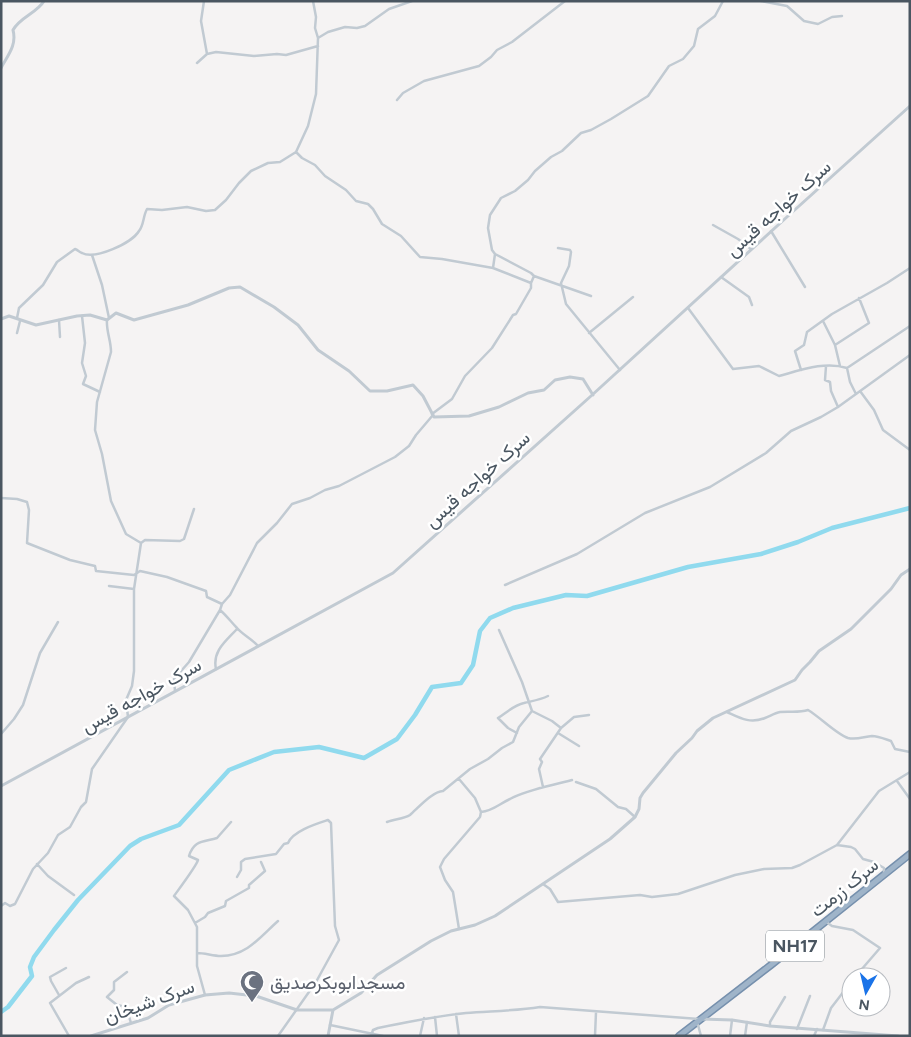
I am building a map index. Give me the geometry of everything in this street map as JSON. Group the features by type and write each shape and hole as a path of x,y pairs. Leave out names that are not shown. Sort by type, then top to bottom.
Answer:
{"highway":[{"name":"سرک زرمت","path":"679,1036 910,854"}],"street":[{"path":"1,68 13,47 15,38 13,30 15,26 44,1"},
{"path":"204,1 201,21 207,54"},
{"path":"17,333 19,308 43,285 55,264 62,257 76,249 82,253 92,254 125,244 134,238 142,228 142,217 147,209 162,210 187,207 206,211 215,210 251,171 268,163 280,162 296,152 308,126 316,94 318,38 315,28 316,17 313,1"},
{"path":"318,38 328,32 345,27 357,28 365,26 388,8 412,1"},
{"path":"397,100 403,93 424,81 479,66 497,50 512,42 565,1"},
{"path":"591,296 534,276 495,254 492,250 488,228 490,215 502,198 515,191 528,180 534,171 551,157 562,151 581,132 591,130 611,120 648,96 669,66 683,59 694,46 698,29 715,16 723,1"},
{"path":"761,1 787,6 809,23 820,24 832,17 842,16"},
{"path":"197,63 207,54 216,52 254,56 286,55 318,46"},
{"name":"سرک خواجه قیس","path":"1,786 393,572 620,370 910,106"},
{"path":"296,152 325,176 346,190 356,201 368,204 382,224 401,236 420,257 442,258 493,268 531,283"},
{"path":"713,225 738,239 751,249"},
{"path":"771,231 805,287"},
{"path":"558,248 570,250 571,252 569,266 561,284 566,304 620,370"},
{"path":"92,254 102,285 108,319 106,331 111,344 111,352 97,402 95,430 111,500 126,534 141,543"},
{"path":"493,268 495,254"},
{"path":"801,370 795,351 804,346 808,332 859,298 910,268"},
{"path":"175,692 174,679 189,662 222,604 230,595 257,543 277,523 292,504 339,486 396,457 410,446 416,435 433,415 452,398 465,376 492,348 513,315 516,314 531,288 534,276"},
{"path":"721,277 749,297 752,305"},
{"path":"1,319 9,316 36,325 90,315 108,319 116,313 134,320 188,305 229,288 240,287 274,307 292,321 318,350 349,371 370,391 413,385 423,396 434,417 469,416 499,407 528,393 544,390 555,380 583,379 592,395"},
{"path":"589,333 634,297"},
{"path":"836,345 869,323 859,298"},
{"path":"688,308 733,369 759,366 779,376 817,366 840,366 847,368 910,326"},
{"path":"82,316 85,343 82,363 86,376 83,384 100,392"},
{"path":"58,320 60,337"},
{"path":"823,321 836,345 840,366"},
{"path":"505,585 577,554 645,513 710,487 766,453 791,431 838,407 910,355"},
{"path":"826,366 825,380 830,382 831,391 838,407"},
{"path":"847,368 850,382 856,394"},
{"path":"860,391 874,410 883,430 910,450"},
{"path":"1,498 27,502 30,510 27,543 70,560 95,566 96,571 134,575 140,571 180,581 206,591 207,597 222,604"},
{"path":"141,543 145,540 180,541 184,539 194,509"},
{"path":"1,906 5,903 10,906 15,904 33,869 48,853 58,835 70,827 86,802 92,769 128,718 126,700 132,686 134,671 134,589 141,543"},
{"path":"328,1036 334,1010 361,993 378,975 431,941 495,916 610,838 635,817 643,793 697,730 713,718 795,680 819,651 851,629 901,575 910,569"},
{"path":"109,586 134,589"},
{"path":"220,610 237,629 258,646"},
{"path":"1,734 23,705 40,653 58,622"},
{"path":"216,669 218,650 237,629"},
{"path":"499,630 522,682 532,711 561,728"},
{"path":"517,733 508,728 498,718 522,703 529,703 548,696"},
{"path":"727,712 744,720 752,721 778,713 808,710 848,738 856,739 874,736 891,741 895,748 910,752"},
{"path":"386,822 408,816 434,794 443,791 470,769 513,742 519,727 532,711"},
{"path":"543,787 539,769 542,762 540,759 561,728 574,717 589,715"},
{"path":"558,733 579,746"},
{"path":"543,884 550,889 558,902 640,895 652,897 678,894 742,873 764,869 792,868 838,844 878,791 910,772"},
{"path":"458,779 475,798 481,812 480,817 441,863 442,872 453,892 459,929"},
{"path":"481,812 488,812 509,799 543,787 572,780"},
{"path":"897,781 910,799"},
{"path":"576,782 596,790 635,817"},
{"path":"237,877 241,870 241,862 244,859 276,854 284,844 288,843 291,838 305,829 328,820 331,823 335,926 339,940 316,982 278,1036"},
{"path":"205,995 197,966 195,923 188,910 174,896 190,871 197,865 198,860 190,858 189,853 198,842 217,838 231,822"},
{"path":"838,844 855,849 863,859 874,862 884,868 884,874"},
{"path":"195,923 206,917 208,913 225,906 226,901 249,888 249,885 265,871 261,862"},
{"path":"37,864 48,876 74,895"},
{"path":"197,953 221,956 239,954 258,942 278,921"},
{"path":"825,922 832,926 853,930 880,948 864,967"},
{"path":"59,994 50,977 66,968"},
{"path":"127,972 114,982 114,990 107,997 117,1005 126,1007 131,1023"},
{"path":"69,1036 50,1003 59,994 89,976"},
{"name":"سرک شیخان","path":"91,1036 148,1018 169,1004 205,995 229,993 256,996 297,1010 334,1010"},
{"path":"823,1030 831,1008 841,995"},
{"path":"797,1028 810,996"},
{"path":"770,1026 770,1022 785,997"},
{"path":"371,1035 373,1030 378,1028 424,1018 456,1014 517,1011 540,1007 697,1021 748,1021 770,1026 898,1036"},
{"path":"595,1036 596,1012"},
{"path":"456,1014 459,1036"},
{"path":"435,1017 437,1036"},
{"path":"420,1036 424,1018"},
{"path":"730,1036 732,1020"},
{"path":"697,1021 701,1036"},
{"path":"745,1036 748,1021"},
{"path":"330,1025 383,1036"},
{"path":"814,1036 816,1029"}],"waterway":[{"path":"1,1012 8,1007 32,976 30,967 34,957 54,930 78,900 130,846 141,839 179,825 229,770 274,752 319,747 364,758 397,739 415,715 432,687 461,683 473,665 480,631 490,618 513,608 566,595 587,596 688,567 761,554 832,528 910,508"}],"place":[{"name":"مسجدابوبکرصدیق","path":"252,1003"}]}
